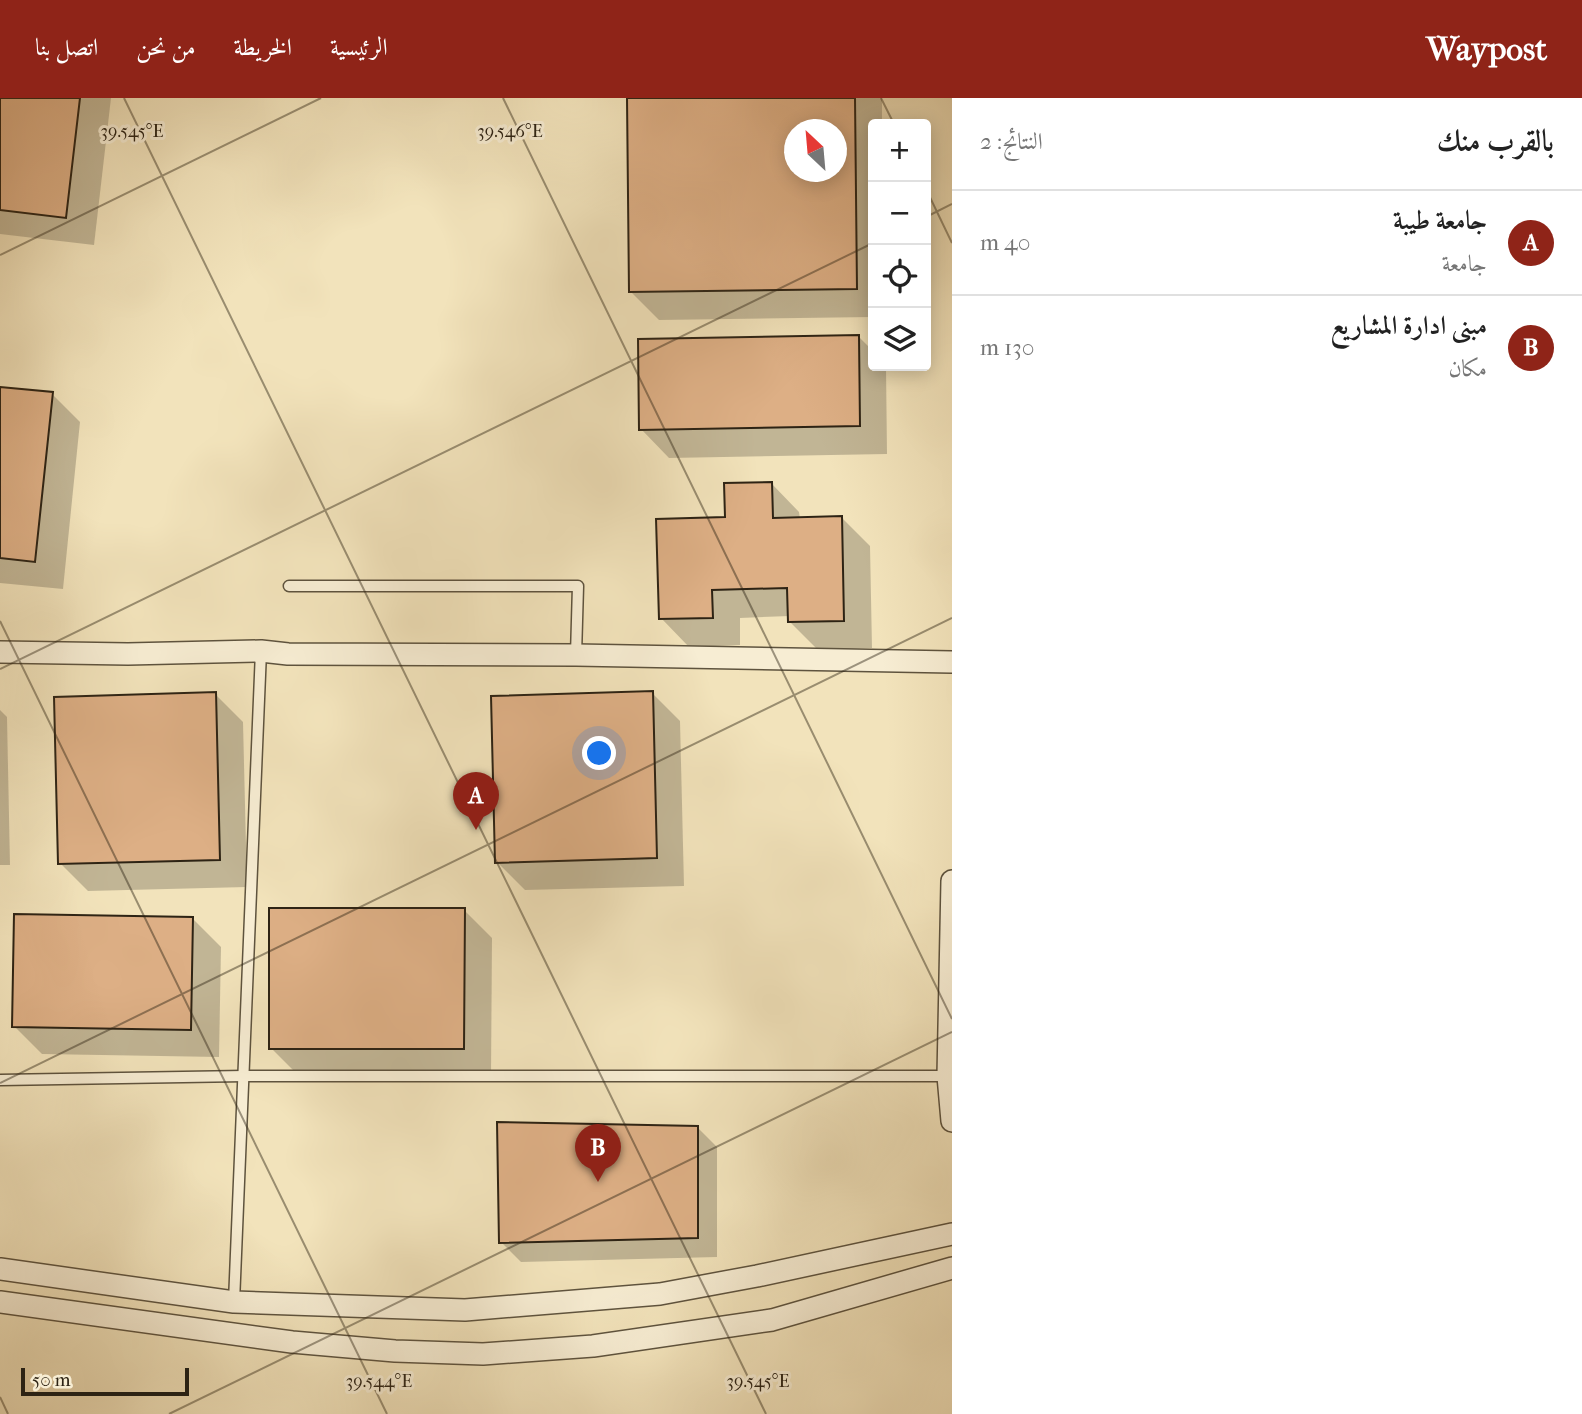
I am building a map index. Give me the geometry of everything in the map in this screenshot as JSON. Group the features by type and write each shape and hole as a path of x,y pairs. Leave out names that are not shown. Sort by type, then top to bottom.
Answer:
{"street":[{"path":"0,652 261,652 952,662"},
{"path":"952,881 948,1076 952,1121"},
{"path":"0,1269 234,1302 465,1310 660,1294 745,1279 952,1234"},
{"path":"0,1302 292,1342 484,1354 593,1346 772,1320 952,1268"}],"lane":[{"path":"289,586 578,586 576,656"},
{"path":"234,1302 261,652"},
{"path":"0,1080 244,1076 948,1076"}],"building":[{"path":"0,98 80,98 66,218 0,210"},
{"path":"627,98 855,98 857,289 629,292"},
{"path":"859,335 860,426 639,430 638,339"},
{"path":"0,387 53,392 35,562 0,558"},
{"path":"772,482 773,518 842,516 844,621 788,622 787,588 712,590 713,618 659,619 656,519 725,517 724,483"},
{"path":"653,691 657,858 495,863 491,696"},
{"path":"216,692 220,860 58,864 54,697"},
{"path":"269,908 465,908 464,1049 269,1049"},
{"path":"14,914 193,917 191,1030 12,1027"},
{"path":"497,1122 698,1126 698,1238 499,1243"}],"place":[{"name":"جامعة طيبة","path":"476,830"},
{"name":"مبنى ادارة المشاريع","path":"598,1182"}]}
